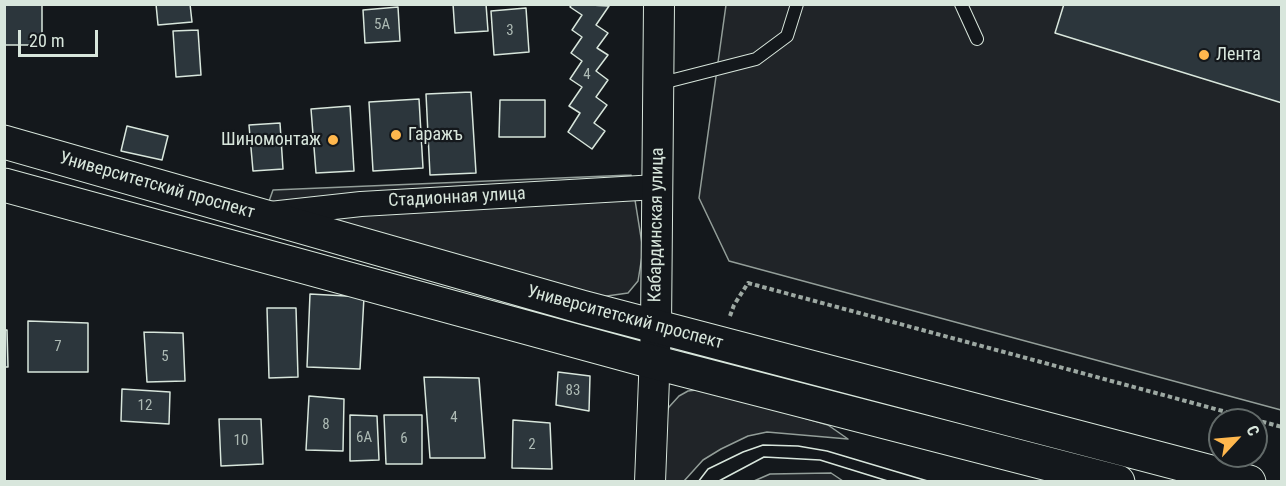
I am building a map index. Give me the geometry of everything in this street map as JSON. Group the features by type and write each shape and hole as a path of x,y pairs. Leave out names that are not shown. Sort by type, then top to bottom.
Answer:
{"highway":[{"name":"Университетский проспект","path":"4,142 720,345 1249,482"},
{"name":"Университетский проспект","path":"4,185 653,362 1118,482"}],"street":[{"name":"Кабардинская улица","path":"650,482 656,327 659,4"},
{"name":"Стадионная улица","path":"258,215 361,204 657,187"}],"lane":[{"path":"658,84 756,59 787,36 797,4"},
{"path":"961,4 976,39"}],"path":[{"path":"720,345 734,305 748,283 1281,427"}],"shaded area":[{"path":"726,5 1281,5 1281,410 729,261 699,198"},
{"path":"631,175 643,250 638,281 628,293 600,297 268,204 273,190"},
{"path":"704,389 828,425 848,439 767,432 748,436 703,460 684,481 659,482 663,419 669,407 679,396 688,391"},
{"path":"831,473 843,481 754,481 770,474"}],"building":[{"path":"4,4 42,4 42,45 4,45"},
{"path":"156,4 190,4 192,22 158,25"},
{"path":"453,4 486,4 488,31 455,33"},
{"path":"572,4 609,6 596,25 608,33 597,48 608,55 596,71 608,80 596,97 607,105 594,123 605,131 592,149 568,132 580,113 569,106 582,87 570,79 582,61 571,53 582,37 572,30 582,15 570,7"},
{"name":"Лента","path":"1064,4 1282,4 1282,103 1055,33"},
{"path":"398,7 400,41 365,43 363,10"},
{"path":"526,8 529,52 494,55 491,11"},
{"path":"198,30 201,75 176,77 173,31"},
{"path":"471,92 476,173 430,175 426,94"},
{"name":"Гаражъ","path":"419,99 423,168 373,171 369,102"},
{"path":"500,100 545,100 545,137 499,137"},
{"name":"Шиномонтаж","path":"350,106 354,171 316,173 311,109"},
{"path":"280,123 283,169 253,171 249,125"},
{"path":"127,126 168,136 162,160 121,151"},
{"path":"310,294 364,297 360,369 307,367"},
{"path":"267,308 296,308 298,377 269,378"},
{"path":"28,321 88,323 88,372 28,372"},
{"path":"4,330 7,330 8,367 4,367"},
{"path":"144,332 183,333 185,381 147,382"},
{"path":"558,372 590,376 589,411 556,405"},
{"path":"424,377 479,378 485,458 430,458"},
{"path":"122,389 170,392 169,424 121,421"},
{"path":"309,396 344,399 343,451 306,450"},
{"path":"350,415 377,416 379,460 350,461"},
{"path":"384,415 422,415 422,464 386,464"},
{"path":"219,419 261,419 263,464 221,466"},
{"path":"513,420 550,423 552,469 512,468"}],"tram line":[{"path":"698,482 708,469 763,445 798,446 827,451 931,482"},
{"path":"717,482 764,457 820,460 891,482"}],"place":[{"name":"Лента","path":"1204,55"},
{"name":"Гаражъ","path":"396,135"},
{"name":"Шиномонтаж","path":"333,140"}]}
